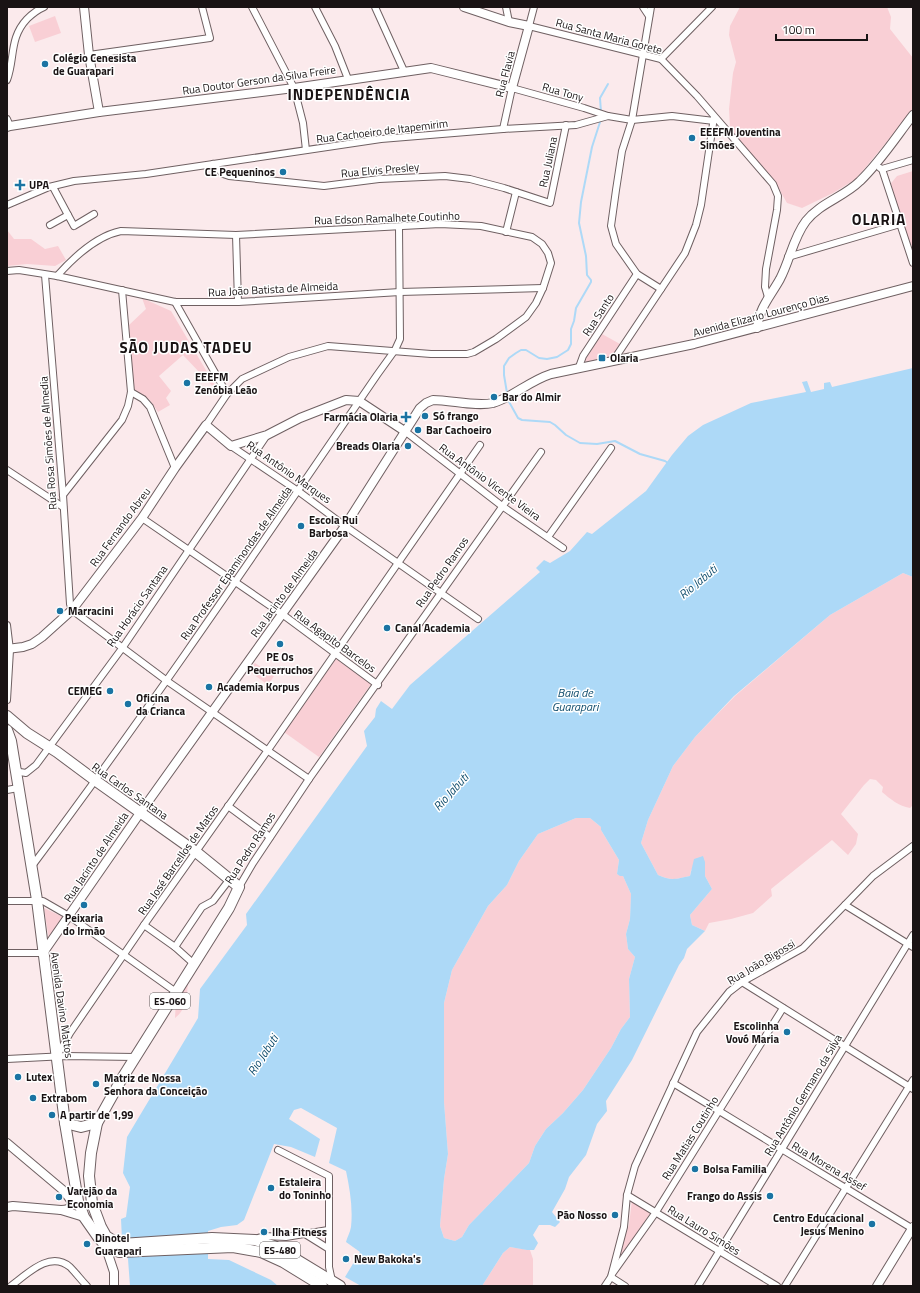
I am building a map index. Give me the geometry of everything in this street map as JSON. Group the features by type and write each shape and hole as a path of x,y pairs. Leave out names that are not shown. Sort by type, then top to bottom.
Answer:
{"main road":[{"name":"Rua Carlos Santana","path":"7,716 23,729 196,852 239,886"},
{"path":"11,741 16,733 23,729"},
{"path":"7,730 11,741"},
{"name":"Avenida Davino Mattos","path":"11,741 37,900 65,1123 78,1201 84,1217 104,1245 121,1249"},
{"name":"Rua Pedro Ramos","path":"121,1249 116,1243 106,1236 92,1203 89,1176 90,1160 97,1123 136,1057 229,908 239,886"},
{"path":"65,1123 81,1127 92,1126 97,1123"},
{"name":"ES-480","path":"121,1249 255,1240 274,1246 336,1284"},
{"name":"ES-480","path":"212,1242 261,1252 283,1262 322,1286"}],"street":[{"path":"7,80 12,66 13,44 17,32 30,16 38,9 44,7"},
{"path":"84,7 89,56 99,112"},
{"path":"89,56 210,38 202,7"},
{"path":"252,7 294,88 303,123 306,150"},
{"path":"315,7 335,46 348,79"},
{"path":"375,7 404,71"},
{"name":"Rua Santa Maria Gorete","path":"464,7 509,22 661,59 697,96 714,119 773,184 778,196 778,210 766,269 765,287 768,297"},
{"path":"506,7 509,22"},
{"path":"529,26 534,7"},
{"path":"643,7 649,16"},
{"path":"651,7 632,120 622,151 611,226 616,244 637,274 661,289"},
{"path":"661,59 712,7"},
{"name":"Rua Flavia","path":"503,128 529,26"},
{"name":"Rua Doutor Gerson da Silva Freire","path":"8,124 294,88 431,68 512,88"},
{"name":"Rua Tony","path":"512,88 608,116"},
{"path":"757,328 759,315 783,272 798,234 807,220 818,210 878,167 913,115"},
{"name":"Rua Cachoeiro de Itapemirim","path":"7,205 53,187 74,181 146,174 381,139 503,128 576,125 608,116 632,120 672,116 714,119"},
{"path":"613,361 685,253 702,206 714,119"},
{"name":"Rua Juliana","path":"550,203 566,125"},
{"path":"878,167 913,160"},
{"name":"Rua Elvis Presley","path":"213,164 223,174 229,176 324,186 379,179 445,176 470,179 550,203"},
{"path":"878,167 913,263"},
{"path":"53,187 74,226 94,214"},
{"path":"506,232 516,192"},
{"path":"50,225 68,216"},
{"name":"Rua Edson Ramalhete Coutinho","path":"57,276 70,261 110,233 121,231 236,235 440,224 481,226 532,237 542,244 548,253 551,263 543,288 536,303 526,317 496,339 474,352 467,354 431,354 395,350 328,346 289,357 242,379 227,394"},
{"path":"788,257 900,224"},
{"name":"Rua Professor Epaminondas de Almeida","path":"31,867 96,781 167,681 395,350 400,340 399,227"},
{"path":"236,235 238,302"},
{"name":"Rua João Batista de Almeida","path":"7,271 19,270 57,276 175,302 238,302 400,292 543,288"},
{"name":"Rua Rosa Simões de Almedia","path":"45,274 63,495 68,598 72,610"},
{"name":"Rua Santo","path":"579,368 583,356 637,274"},
{"name":"Avenida Elizario Lourenço Dias","path":"613,361 694,344 913,286"},
{"path":"63,495 122,420 128,406 131,392 122,290"},
{"path":"175,302 227,394"},
{"name":"Rua Jacinto de Almeida","path":"43,953 140,812 345,526 420,408 426,403 434,400 491,403 512,394 539,378 613,361"},
{"path":"131,392 143,399 150,407 175,468"},
{"name":"Rua Fernando Abreu","path":"9,649 32,644 72,610 142,518 227,394"},
{"name":"Rua Horácio Santana","path":"231,446 267,435 300,418 333,404 346,400 359,401"},
{"path":"359,401 406,432"},
{"name":"Rua Antônio Marques","path":"206,425 231,446 298,491 345,526 478,619"},
{"name":"Rua Antônio Vicente Vieira","path":"406,432 502,506 563,548"},
{"name":"Rua Horácio Santana","path":"15,768 22,773 29,771 36,765 123,647 267,435"},
{"path":"398,562 480,445"},
{"path":"548,537 611,448"},
{"name":"Rua Pedro Ramos","path":"239,886 253,862 309,779 378,685 541,452"},
{"path":"7,470 63,507"},
{"name":"Rua Agapito Barcelos","path":"142,518 188,551 235,581 282,614 378,685"},
{"name":"Rua José Barcellos de Matos","path":"57,1056 70,1033 123,955 268,750 398,562"},
{"path":"72,610 167,681 309,779"},
{"path":"7,624 9,649 7,700"},
{"path":"7,790 18,788"},
{"name":"Rua José Barcellos de Matos","path":"228,806 270,837"},
{"name":"Rua João Bigossi","path":"605,1286 610,1277 624,1227 628,1192 635,1166 698,1032 729,992 742,982 803,948 873,876 913,846"},
{"path":"175,947 202,907 213,901 226,884"},
{"path":"7,901 43,901 69,916 176,992"},
{"path":"845,905 910,945"},
{"name":"Rua José Barcellos de Matos","path":"144,925 175,947 194,964"},
{"name":"Rua Antônio Germano da Silva","path":"698,1286 845,1046 910,945 913,935"},
{"path":"7,953 43,953"},
{"path":"742,982 911,1088"},
{"name":"Rua Matias Coutinho","path":"610,1277 656,1212 783,1008"},
{"path":"7,1059 57,1056 136,1057"},
{"path":"786,1286 846,1188 911,1088 913,1080"},
{"name":"Rua Morena Assef","path":"673,1083 913,1228"},
{"path":"7,1143 64,1191 72,1202 72,1205 66,1210 13,1206 7,1207"},
{"path":"278,1150 329,1176 329,1267 336,1284"},
{"path":"64,1191 76,1188"},
{"name":"Rua Lauro Simões","path":"628,1192 656,1212 719,1252 777,1286"},
{"path":"61,1210 84,1217"},
{"path":"877,1286 913,1228"},
{"path":"255,1240 264,1236 286,1237 328,1230"},
{"path":"305,1234 329,1248"},
{"path":"104,1245 114,1272"},
{"path":"114,1286 114,1272 121,1249"},
{"path":"7,1283 10,1286 37,1266 51,1261 58,1261 70,1267 86,1286"},
{"path":"610,1277 625,1286"}],"shaded area":[{"path":"740,7 887,7 891,17 890,29 913,58 913,110 856,179 833,193 802,208 787,203 774,180 743,149 730,128 729,109 733,73 736,62 729,35 730,26"},
{"path":"55,16 61,33 35,42 29,26"},
{"path":"913,171 913,245 911,245 900,224 888,187 897,176"},
{"path":"7,230 14,239 31,239 45,249 58,246 66,260 55,266 27,264 7,266"},
{"path":"142,298 171,311 220,394 183,355 159,376 171,391 166,398 170,405 158,412 149,399 134,391 128,326 146,309"},
{"path":"602,334 620,344 610,359 586,363 585,360"},
{"path":"903,573 913,577 913,805 910,808 895,802 882,792 883,787 876,780 870,779 841,814 858,834 856,844 848,855 832,840 771,889 772,896 753,913 709,923 705,931 692,925 690,915 712,889 705,876 705,862 691,870 690,876 670,879 658,875 641,843 648,820 673,766 695,737 735,696 830,615"},
{"path":"336,659 371,684 319,757 284,732"},
{"path":"255,663 274,676 268,685 249,671"},
{"path":"576,818 590,818 601,827 601,830 619,860 617,874 623,876 631,894 630,919 626,934 628,949 635,957 629,979 630,1017 583,1090 563,1113 546,1129 535,1146 529,1163 469,1225 462,1237 455,1241 444,1238 440,1226 444,1179 448,1154 444,1102 444,1003 452,970 488,906 507,885 519,861 538,834"},
{"path":"44,908 65,918 49,940"},
{"path":"188,981 187,996 184,1006 175,1018 176,999"},
{"path":"632,1200 651,1212 623,1255 619,1253 629,1225"},
{"path":"510,1247 530,1250 533,1259 533,1286 482,1286 503,1253"}],"water":[{"name":"Baía de Guarapari","path":"913,368 913,577 903,573 830,615 734,696 695,737 673,766 648,820 641,843 658,875 670,879 690,876 694,859 703,856 705,862 705,876 712,889 690,915 692,925 705,931 687,949 684,958 679,965 632,1060 606,1101 607,1111 597,1124 586,1155 569,1177 565,1189 552,1212 560,1222 555,1227 550,1225 539,1225 533,1235 538,1243 534,1250 510,1247 503,1253 482,1286 361,1286 345,1277 360,1252 346,1242 351,1227 352,1213 346,1171 329,1163 337,1128 301,1108 294,1110 289,1119 320,1139 315,1157 291,1147 274,1144 244,1220 237,1225 221,1227 208,1231 208,1259 229,1260 271,1280 278,1286 130,1286 128,1259 122,1240 121,1219 126,1217 130,1187 123,1173 127,1137 198,1018 200,989 247,925 246,914 367,746 364,731 375,717 376,709 381,701 392,709 410,685 540,572 536,568 544,560 550,563 570,551 587,532 592,534 646,491 688,436 703,425 751,403 806,392 802,382 807,381 811,392 824,389 824,383 830,382 832,387","holes":["576,818 590,818 601,827 601,830 619,860 617,874 623,876 631,894 630,919 626,934 628,949 635,957 629,979 630,1017 583,1090 563,1113 546,1129 535,1146 529,1163 469,1225 462,1237 455,1241 444,1238 440,1226 444,1179 448,1154 444,1102 444,1003 452,970 488,906 507,885 519,861 538,834"]}],"waterway":[{"path":"601,112 600,98 608,84"},
{"path":"507,393 504,366 509,358 521,350 526,350 539,358 547,359 557,357 568,350 571,344 571,329 576,308 591,282 587,275 586,256 579,223 581,202 592,147 601,119"},
{"path":"508,400 518,418 522,420 550,422 566,435 580,443 597,444 615,441 640,454 668,463"}],"place":[{"name":"Colégio Cenesista de Guarapari","path":"45,64"},
{"name":"EEEFM Joventina Simões","path":"692,138"},
{"name":"CE Pequeninos","path":"283,172"},
{"name":"UPA","path":"20,185"},
{"name":"Olaria","path":"602,358"},
{"name":"EEEFM Zenóbia Leão","path":"187,383"},
{"name":"Bar do Almir","path":"494,397"},
{"name":"Só frango","path":"425,416"},
{"name":"Farmácia Olaria","path":"406,417"},
{"name":"Bar Cachoeiro","path":"418,430"},
{"name":"Breads Olaria","path":"408,446"},
{"name":"Escola Rui Barbosa","path":"301,526"},
{"name":"Marracini","path":"60,611"},
{"name":"Canal Academia","path":"387,628"},
{"name":"PE Os Pequerruchos","path":"280,644"},
{"name":"Academia Korpus","path":"209,687"},
{"name":"CEMEG","path":"110,691"},
{"name":"Oficina da Crianca","path":"128,704"},
{"name":"Peixaria do Irmão","path":"84,905"},
{"name":"Escolinha Vovó Maria","path":"787,1032"},
{"name":"Lutex","path":"18,1077"},
{"name":"Matriz de Nossa Senhora da Conceição","path":"96,1084"},
{"name":"Extrabom","path":"33,1098"},
{"name":"A partir de 1,99","path":"52,1115"},
{"name":"Bolsa Familia","path":"695,1169"},
{"name":"Estaleira do Toninho","path":"271,1188"},
{"name":"Frango do Assis","path":"770,1196"},
{"name":"Varejão da Economia","path":"59,1197"},
{"name":"Pão Nosso","path":"615,1215"},
{"name":"Centro Educacional Jesus Menino","path":"872,1224"},
{"name":"Ilha Fitness","path":"264,1232"},
{"name":"Dinotel Guarapari","path":"87,1244"},
{"name":"New Bakoka's","path":"346,1259"}],"district":[{"name":"INDEPENDÊNCIA","path":"349,95"},
{"name":"OLARIA","path":"879,220"},
{"name":"SÃO JUDAS TADEU","path":"186,348"}],"water label":[{"name":"Rio Jabuti","path":"698,582"},
{"name":"Rio Jabuti","path":"451,792"},
{"name":"Rio Jabuti","path":"263,1055"}]}
